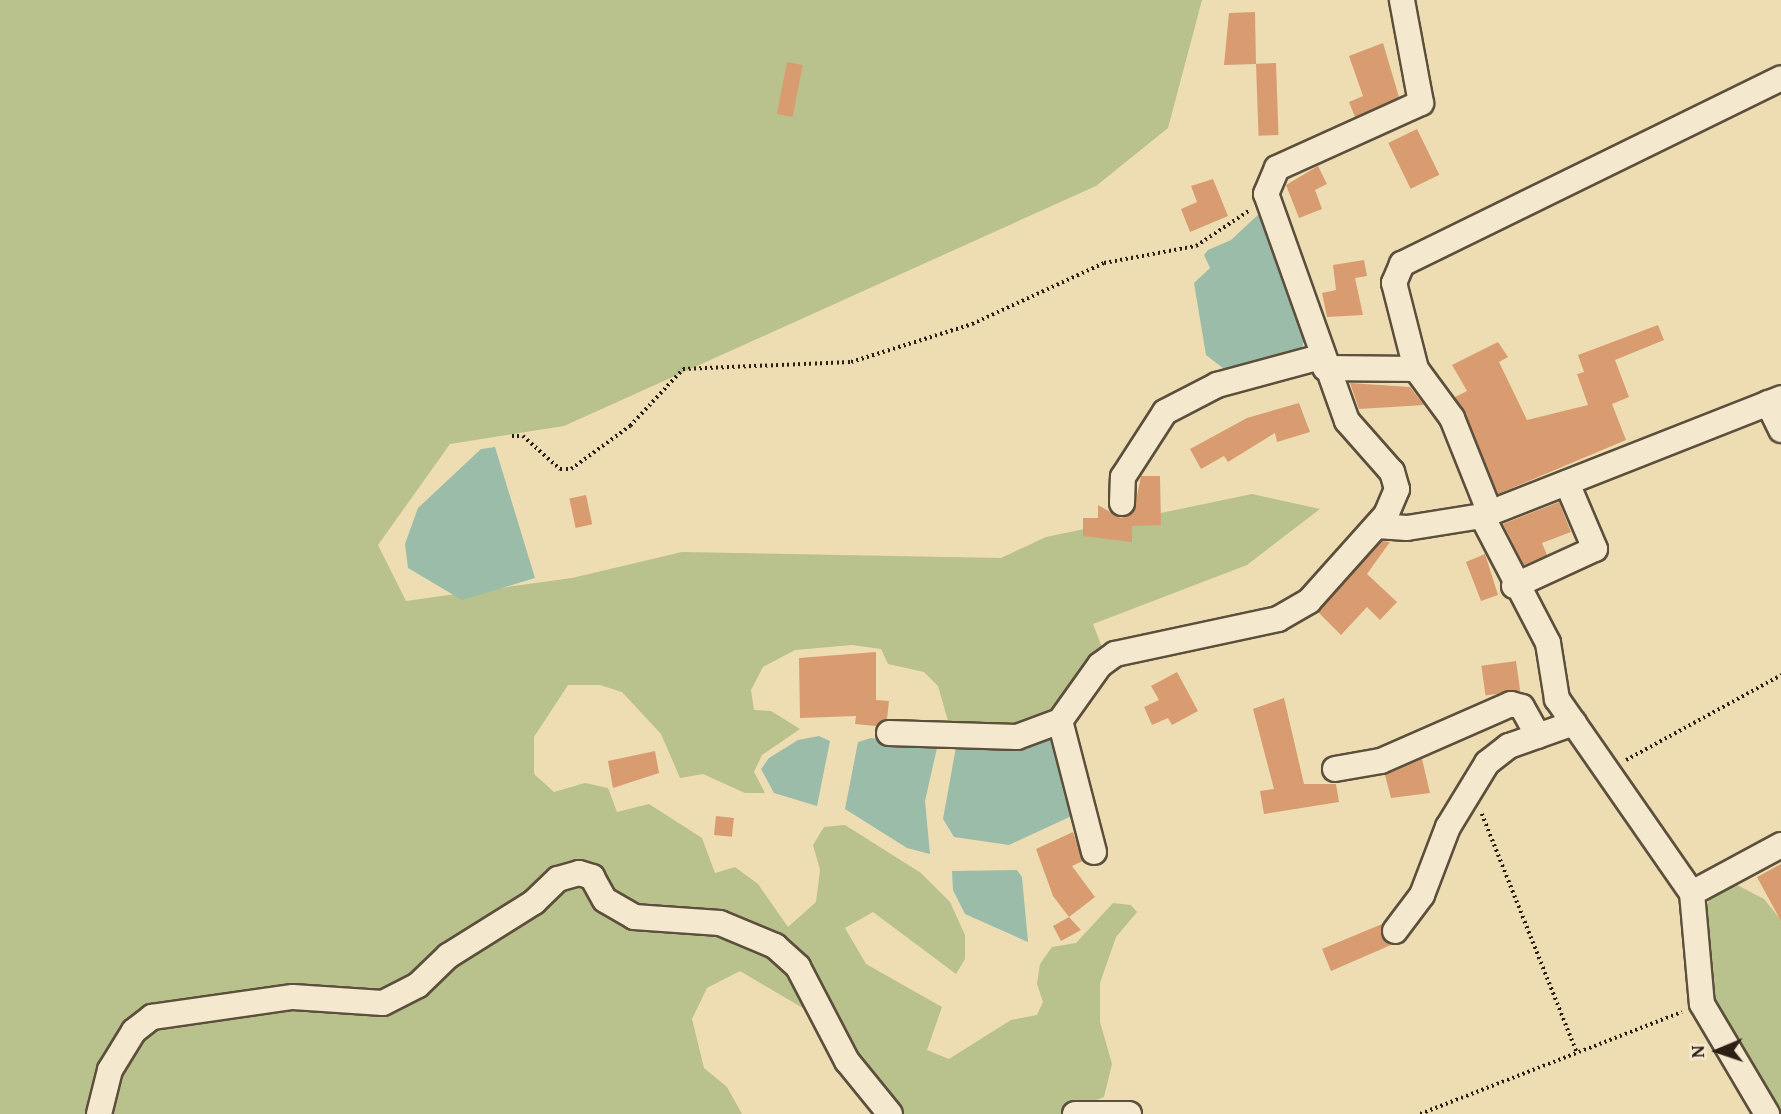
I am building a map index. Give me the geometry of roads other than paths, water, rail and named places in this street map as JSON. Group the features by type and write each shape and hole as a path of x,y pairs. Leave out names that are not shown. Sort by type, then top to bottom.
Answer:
{"street":[{"path":"889,733 1017,737 1060,721 1115,654 1278,619 1309,601 1377,526 1396,489 1391,472 1348,421 1322,363 1266,194 1277,168 1421,103 1402,0"},
{"path":"1767,1114 1702,1004 1692,893 1609,769 1557,699 1548,643 1514,586 1452,418 1416,369 1394,283 1402,264 1781,78"},
{"path":"1122,503 1122,477 1165,412 1217,385 1322,363 1416,369"},
{"path":"1377,526 1407,528 1486,515 1775,401 1781,430"},
{"path":"1514,586 1595,549 1567,483"},
{"path":"1335,769 1381,761 1511,704 1521,707 1538,736"},
{"path":"1060,721 1094,852"},
{"path":"1395,931 1422,895 1448,827 1487,763 1538,736 1574,723"},
{"path":"1692,893 1781,845"},
{"path":"99,1114 110,1070 134,1031 152,1017 293,997 383,1003 418,985 558,879 579,873 592,877 606,900 634,917 720,923 775,946 798,967 848,1061 890,1114"},
{"path":"1075,1114 1129,1114"}]}
